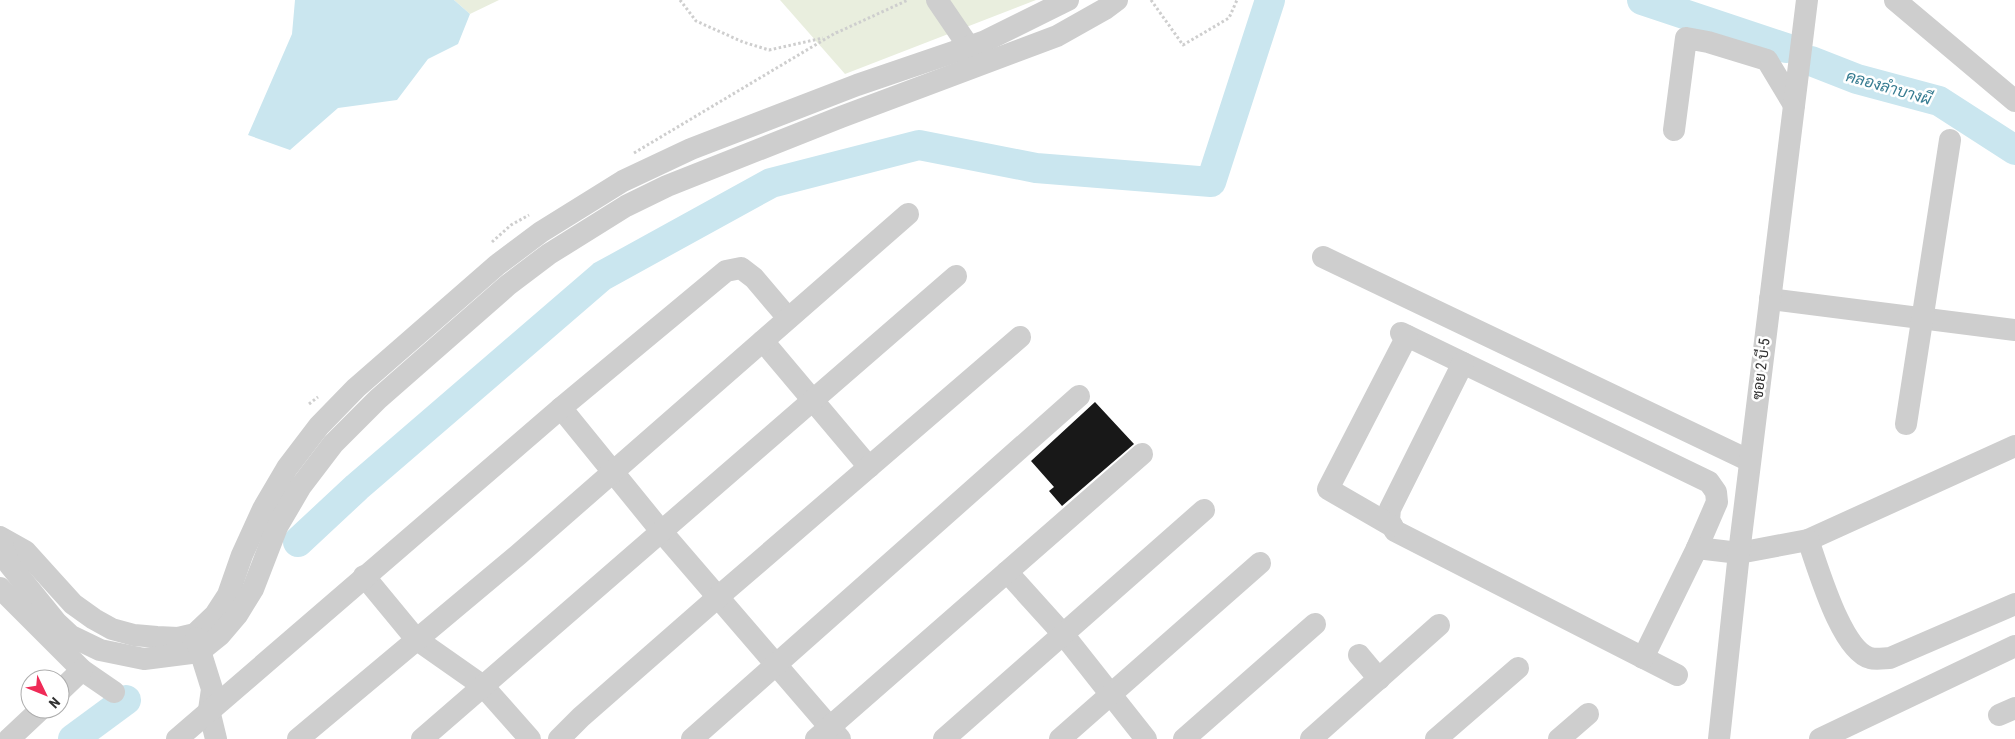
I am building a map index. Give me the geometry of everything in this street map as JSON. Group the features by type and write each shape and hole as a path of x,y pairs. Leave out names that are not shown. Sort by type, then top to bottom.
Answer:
{"street":[{"path":"937,0 969,47"},
{"path":"232,739 214,699 197,643 228,595 242,555 263,509 287,468 319,426 363,382 497,266 541,232 623,181 691,149 857,85 983,42 1068,0"},
{"path":"0,538 9,564 56,622 71,636 100,650 144,659 220,635 237,615 253,589 277,527 301,486 333,444 378,398 508,285 549,254 626,206 667,186 1056,36 1105,9 1117,0"},
{"name":"ซอย 2 บี-5","path":"1719,739 1739,553 1807,0"},
{"path":"1895,0 2015,101"},
{"path":"1674,130 1686,38 1708,42 1767,60 1794,105"},
{"path":"1906,424 1950,140"},
{"path":"298,739 614,471 908,214"},
{"path":"1323,257 1750,461"},
{"path":"177,739 214,699 364,576 561,408 726,271 741,268 754,278 788,318"},
{"path":"422,739 956,276"},
{"path":"1770,299 2015,330"},
{"path":"1392,526 1328,489 1404,334 1709,482 1716,492 1718,502 1643,658"},
{"path":"559,739 581,717 718,597 1020,337"},
{"path":"763,341 869,467"},
{"path":"1463,363 1390,509 1388,520 1395,532 1677,675"},
{"path":"692,739 1079,396"},
{"path":"561,408 661,531 776,664 829,735 1007,572 1142,454"},
{"path":"1697,548 1739,553 1808,540 2015,446"},
{"path":"944,739 1204,510"},
{"path":"1808,540 1844,633 1856,648 1870,658 1890,658 2015,604"},
{"path":"1060,739 1260,563"},
{"path":"1007,572 1063,634 1146,739"},
{"path":"364,576 416,639 483,686 530,739"},
{"path":"0,588 82,670 114,692"},
{"path":"1184,739 1315,624"},
{"path":"1311,739 1439,625"},
{"path":"1820,739 2015,646"},
{"path":"1359,655 1379,679"},
{"path":"1436,739 1518,668"},
{"path":"70,681 82,670"},
{"path":"214,699 216,739"},
{"path":"1559,739 1588,714"},
{"path":"10,739 31,719"}],"path":[{"path":"680,0 696,21 742,42 769,50 818,40 908,0"},
{"path":"1150,0 1183,45 1229,18 1237,0"}],"green space":[{"path":"454,0 499,0 470,14"},
{"path":"780,0 1036,0 845,74"}],"water":[{"path":"295,0 454,0 470,14 458,44 428,59 397,100 338,108 290,150 248,135 292,34"}],"building":[{"path":"1095,402 1134,444 1062,506 1049,491 1054,487 1031,461"}],"waterway":[{"path":"298,542 357,487 602,276 771,183 919,145 1036,168 1211,182 1270,0"},
{"name":"คลองลำบางผี","path":"1642,0 1786,48"},
{"name":"คลองลำบางผี","path":"1811,61 1857,79 1939,101 2015,150"},
{"path":"73,739 126,700"}]}
